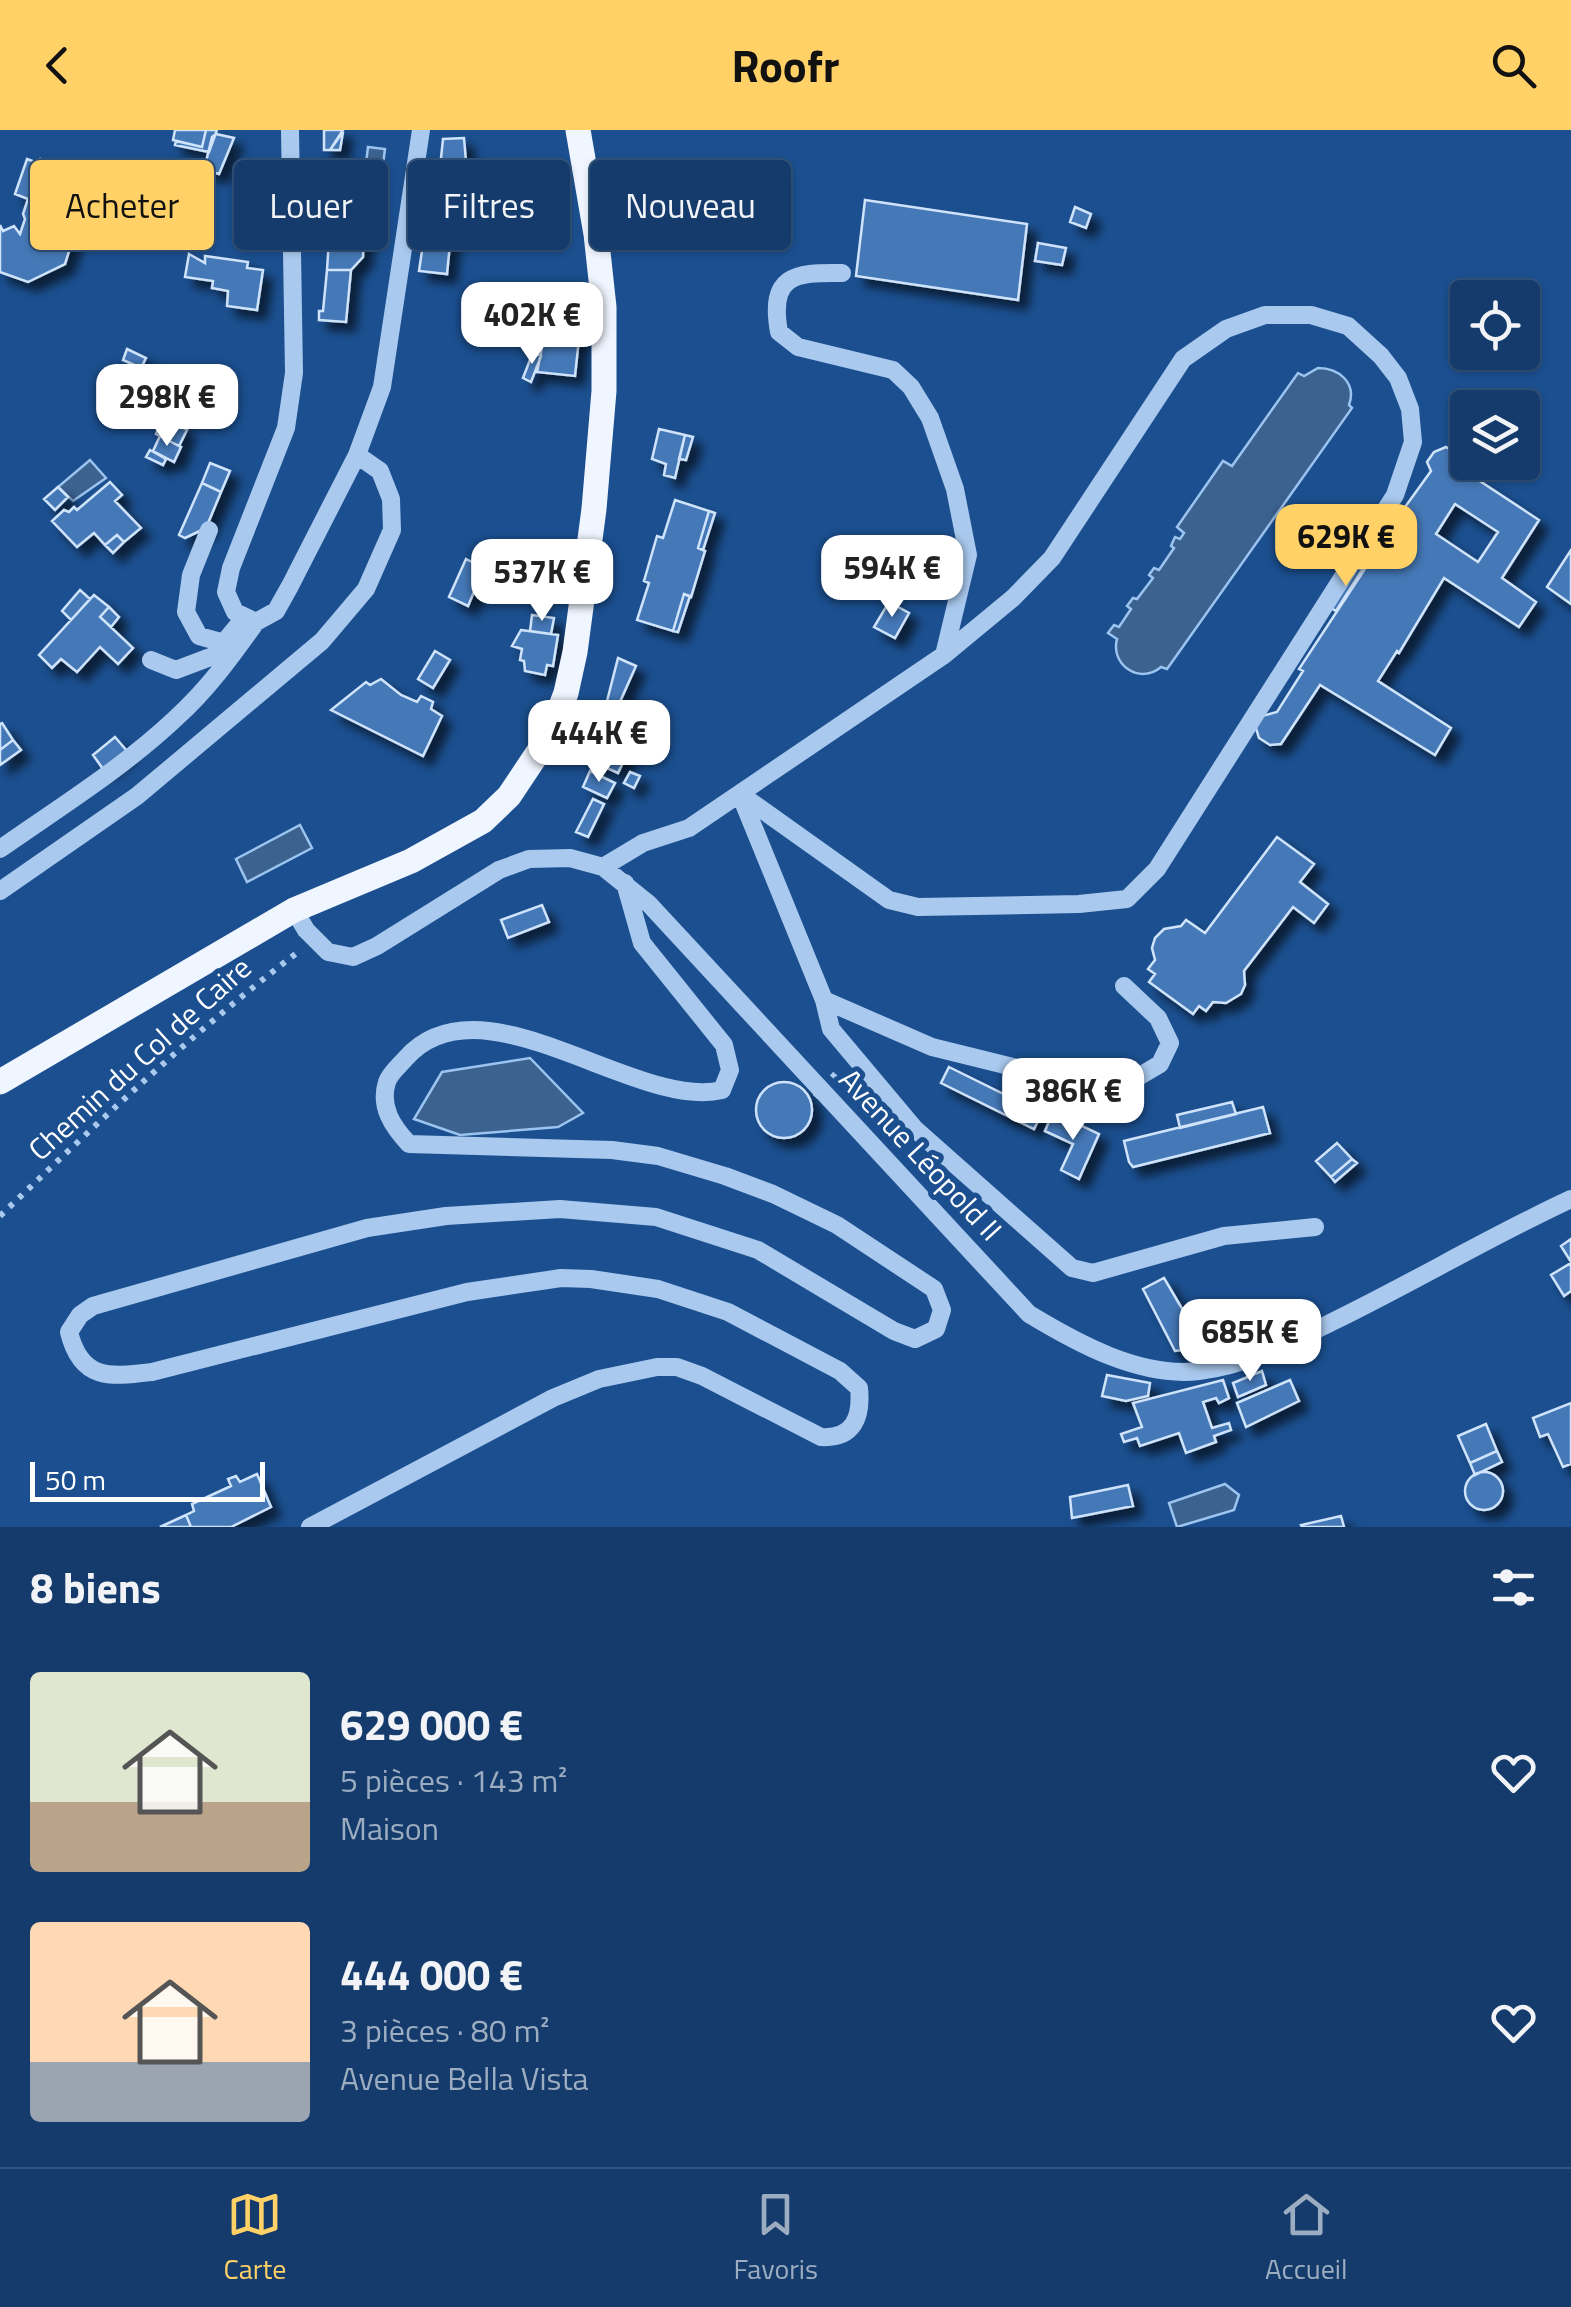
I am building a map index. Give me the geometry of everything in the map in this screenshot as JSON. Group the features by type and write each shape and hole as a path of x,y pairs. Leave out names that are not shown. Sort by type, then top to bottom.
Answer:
{"main road":[{"path":"0,1082 294,910 411,861 483,821 509,796 551,734 566,694 575,652 592,527 604,390 604,307 578,130"}],"street":[{"path":"250,620 236,612 226,592 286,428 294,373 290,130"},
{"path":"151,660 176,670 213,656 250,620 276,612 357,455 382,387 421,130"},
{"path":"842,273 804,272 784,283 774,304 780,332 798,347 893,370 911,387 930,418 956,490 968,555 944,656"},
{"path":"603,867 643,843 689,828 944,656 1013,598 1052,558 1183,359 1226,329 1265,314 1330,320 1348,326 1398,378 1410,408 1414,442 1395,495 1157,868 1126,899 1079,904 918,907 889,900 740,794"},
{"path":"0,891 137,796 322,641 366,589 392,530 391,499 380,471 357,455"},
{"path":"209,530 191,574 186,612 199,636 224,643"},
{"path":"0,849 128,759 178,716 225,664 250,620"},
{"path":"740,794 824,1000 830,1028 916,1129 1072,1268 1093,1273 1224,1236 1315,1227"},
{"name":"Avenue Léopold II","path":"314,940 328,952 353,957 500,870 530,860 570,858 603,867 649,904 1029,1314 1076,1342 1146,1366 1198,1371 1267,1353 1409,1285 1571,1199"},
{"path":"310,1527 552,1398 600,1378 677,1367 820,1437 836,1438 854,1426 860,1405 859,1388 840,1371 728,1312 658,1289 590,1279 561,1278 467,1292 152,1372 111,1377 74,1354 69,1332 80,1315 92,1306 367,1228 446,1216 560,1209 656,1217 758,1250 894,1331 915,1338 936,1330 942,1310 934,1288 838,1225 772,1194 658,1156 612,1150 409,1144 392,1126 384,1100 388,1078 414,1049 432,1038 464,1032 500,1032 660,1084 708,1094 722,1090 730,1070 724,1045 642,943 625,882"},
{"path":"294,910 314,940"},
{"path":"824,1000 932,1048 1098,1088 1128,1083 1160,1064 1170,1043 1158,1018 1124,986"}],"path":[{"name":"Chemin du Col de Caire","path":"0,1216 108,1112 245,992 314,940"},
{"path":"815,1097 836,1073"}],"water":[{"path":"368,147 385,149 384,160 366,160"},
{"path":"1318,368 1344,378 1352,408 1167,669 1161,667 1144,674 1128,670 1118,657 1117,639 1108,633 1114,625 1119,627 1131,609 1127,606 1133,598 1137,599 1153,578 1149,575 1154,568 1159,570 1174,548 1171,546 1175,537 1180,539 1184,533 1177,527 1223,461 1232,466 1298,373 1304,376"},
{"path":"90,460 106,478 73,501 58,487"},
{"path":"300,825 312,848 247,882 236,859"},
{"path":"530,1058 583,1113 558,1127 460,1135 414,1119 442,1072"},
{"path":"1225,1484 1239,1495 1234,1510 1177,1527 1169,1503"}],"building":[{"path":"175,130 206,130 202,147 173,140"},
{"path":"206,130 217,130 209,152 175,145 176,141 202,147"},
{"path":"324,130 343,130 330,150 324,150"},
{"path":"343,132 340,150 330,150"},
{"path":"216,134 234,138 219,174 214,173 214,160 206,160"},
{"path":"464,138 466,160 441,160 443,139"},
{"path":"27,159 30,160 30,250 69,250 65,264 28,282 0,272 0,225 3,231 14,226 20,234 25,219 28,199 15,194"},
{"path":"865,200 1027,224 1018,300 856,276"},
{"path":"1075,207 1091,214 1086,228 1070,222"},
{"path":"1038,243 1066,248 1062,265 1035,261"},
{"path":"328,250 363,250 363,257 351,270 327,270"},
{"path":"422,250 449,250 447,274 419,271"},
{"path":"189,254 205,263 205,256 248,262 247,268 263,270 257,310 227,306 228,291 212,288 213,281 185,277"},
{"path":"327,270 351,270 346,322 319,320"},
{"path":"554,318 581,320 575,376 537,372 544,338 549,339 548,326"},
{"path":"127,349 146,358 141,368 123,360"},
{"path":"533,352 541,356 531,382 523,378"},
{"path":"168,402 182,410 176,424 161,416"},
{"path":"163,417 187,430 179,446 156,434"},
{"path":"659,429 685,435 675,478 664,475 666,464 652,459"},
{"path":"685,435 693,437 686,460 679,459"},
{"path":"160,436 181,447 174,462 153,451"},
{"path":"1446,447 1450,449 1450,480 1478,480 1539,520 1502,578 1536,602 1519,627 1444,578 1378,681 1451,728 1435,755 1320,685 1281,744 1270,745 1259,738 1255,725 1262,716 1277,712 1303,671 1299,669 1382,539 1431,471 1427,462 1434,452","holes":["1455,504 1498,532 1478,562 1436,534"]},
{"path":"150,450 166,459 163,465 146,457"},
{"path":"210,463 230,471 221,492 202,483"},
{"path":"110,482 122,495 115,501 141,528 124,542 117,535 105,545 94,533 77,547 52,521 64,510 77,510"},
{"path":"202,483 221,492 206,528 185,538 179,535"},
{"path":"58,487 68,497 55,510 44,499"},
{"path":"675,500 709,511 698,548 705,551 691,597 684,594 673,631 637,620 649,583 644,581 657,536 663,538"},
{"path":"709,511 715,513 703,550 698,548"},
{"path":"117,535 124,542 113,553 105,545"},
{"path":"1571,550 1571,604 1547,587"},
{"path":"466,559 484,568 468,606 449,597"},
{"path":"1357,567 1362,570 1336,611 1331,608"},
{"path":"80,590 90,599 71,620 62,611"},
{"path":"684,594 690,596 678,632 673,631"},
{"path":"94,595 109,607 100,617 133,648 118,664 100,647 77,672 61,659 52,668 39,655"},
{"path":"889,602 909,613 895,638 874,627"},
{"path":"109,607 119,617 111,627 100,617"},
{"path":"532,615 554,618 551,634 530,631"},
{"path":"521,630 558,635 553,666 547,665 545,675 525,671 524,661 520,660 522,649 512,646"},
{"path":"435,651 450,660 433,688 418,679"},
{"path":"618,658 636,666 615,713 640,726 618,773 585,758 602,708 605,709"},
{"path":"381,679 401,695 417,702 421,696 433,702 431,709 442,716 423,756 331,710 366,682 370,685"},
{"path":"0,724 13,740 0,750"},
{"path":"115,737 127,751 103,769 93,755"},
{"path":"13,740 21,750 0,765 0,750"},
{"path":"590,771 615,783 607,798 583,787"},
{"path":"630,772 640,776 634,788 624,783"},
{"path":"593,799 604,804 588,837 576,832"},
{"path":"1277,837 1314,864 1300,882 1328,904 1314,923 1293,907 1244,971 1241,994 1226,1003 1213,1002 1206,1011 1199,1006 1193,1014 1149,982 1155,974 1148,969 1155,960 1155,938 1164,929 1181,926 1186,920 1205,933"},
{"path":"542,905 549,922 508,938 501,920"},
{"path":"949,1067 1042,1113 1034,1129 941,1083"},
{"path":"784,1082 804,1090 812,1110 804,1130 784,1138 764,1130 756,1110 764,1090"},
{"path":"1232,1102 1236,1114 1180,1128 1177,1115"},
{"path":"1263,1107 1270,1133 1133,1167 1129,1162 1124,1141"},
{"path":"1053,1112 1099,1134 1079,1179 1061,1170 1073,1144 1045,1131"},
{"path":"1337,1143 1352,1159 1331,1177 1316,1161"},
{"path":"1352,1159 1357,1163 1335,1182 1331,1177"},
{"path":"1571,1239 1571,1262 1561,1246"},
{"path":"1571,1263 1571,1291 1564,1296 1551,1275"},
{"path":"1164,1278 1208,1347 1175,1351 1143,1289"},
{"path":"1262,1371 1266,1385 1238,1397 1233,1383"},
{"path":"1107,1375 1150,1383 1148,1396 1126,1401 1102,1396"},
{"path":"1223,1380 1229,1398 1219,1403 1216,1398 1203,1402 1212,1428 1229,1423 1231,1430 1214,1436 1216,1442 1186,1453 1179,1433 1140,1446 1137,1438 1124,1442 1121,1434 1142,1427 1133,1403"},
{"path":"1290,1380 1299,1401 1246,1427 1237,1403"},
{"path":"1571,1403 1571,1464 1563,1467 1548,1434 1540,1437 1533,1418"},
{"path":"1486,1424 1497,1451 1470,1463 1458,1436"},
{"path":"1497,1451 1502,1462 1475,1475 1470,1463"},
{"path":"1484,1472 1497,1478 1503,1491 1497,1504 1484,1510 1471,1504 1465,1491 1471,1478"},
{"path":"257,1474 271,1507 231,1527 191,1527 186,1515 194,1511 192,1504 231,1486 228,1479 236,1476 240,1482"},
{"path":"1128,1485 1133,1506 1072,1518 1070,1497"},
{"path":"186,1515 191,1527 160,1527"},
{"path":"1341,1516 1344,1527 1301,1525"}]}
